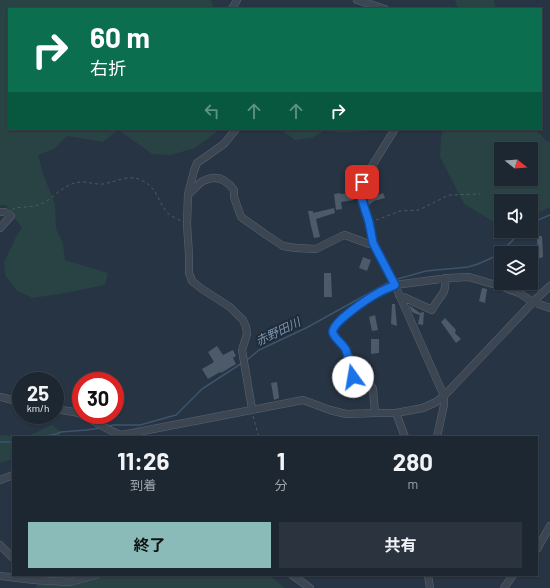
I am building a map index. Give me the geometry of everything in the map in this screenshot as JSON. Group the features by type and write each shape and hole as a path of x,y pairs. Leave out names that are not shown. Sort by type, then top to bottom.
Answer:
{"street":[{"path":"357,0 382,8"},
{"path":"235,130 224,144 198,163 194,171 188,194 187,224 189,273 192,281 230,307 243,320 247,334 242,350 243,360 252,409"},
{"path":"394,130 362,182 360,189 361,197 369,222 373,243 393,282 444,396 444,405 437,436"},
{"path":"188,194 203,181 212,178 223,179 234,190 234,197 241,216 283,246 316,249 345,235 369,244 373,243"},
{"path":"0,212 5,212 11,216 0,228"},
{"path":"375,413 372,385 367,382 354,380 345,348 333,334 333,331 334,327 342,318 393,282 469,277 519,293 533,302 550,308"},
{"path":"399,295 432,310 446,287 445,278"},
{"path":"97,424 113,435 122,436 303,400 346,414 396,413 423,408 436,402 444,396 550,286"},
{"path":"0,396 12,399"},
{"path":"396,413 404,436"},
{"path":"0,480 12,475"},
{"path":"538,547 550,526"},
{"path":"0,545 12,557"},
{"path":"0,576 32,577 70,582 92,576"},
{"path":"293,576 310,588"},
{"path":"428,576 430,588"},
{"path":"504,588 512,576"}],"path":[{"path":"11,216 14,208 42,204 61,190 74,183 81,182 104,184 132,177 139,179 153,188 166,212 172,217 187,224"},
{"path":"369,222 400,212 419,210 449,195 480,194"},
{"path":"252,409 259,436"}],"green space":[{"path":"0,0 211,0 214,8 8,8 8,130 118,130 103,142 67,136 54,149 38,155 43,174 55,204 56,228 63,244 65,260 108,273 105,285 33,298 17,291 5,275 4,262 22,228 6,205 0,205"},
{"path":"455,0 494,0 496,8 458,8"},
{"path":"118,130 219,130 195,148 171,155 152,154"},
{"path":"281,130 368,130 344,133 324,131 312,138 295,140"},
{"path":"443,130 536,130 545,140 550,142 550,207 538,213 538,194 494,194 494,222 464,204 440,157"},
{"path":"52,425 61,432 59,436 28,436"},
{"path":"0,435 13,436 12,459 0,463"},
{"path":"42,576 270,576 285,588 35,588"}],"building":[{"path":"354,193 354,200 341,202 342,209 336,210 334,194"},
{"path":"383,193 385,198 374,201 369,205 367,198 371,196 372,198"},
{"path":"334,208 335,213 316,219 320,237 314,238 308,211 313,211 313,213"},
{"path":"538,236 542,236 543,257 538,259 538,246"},
{"path":"363,257 371,260 367,271 359,268"},
{"path":"324,273 331,273 332,297 324,297"},
{"path":"482,288 487,289 485,303 479,301"},
{"path":"392,304 395,304 397,326 391,324"},
{"path":"409,305 420,313 424,312 423,325 418,324 420,314 419,315 412,312"},
{"path":"375,315 378,330 372,331 369,317"},
{"path":"445,318 456,330 455,333 461,339 456,343 441,322"},
{"path":"371,339 379,339 379,353 371,354"},
{"path":"217,346 223,355 233,350 236,356 233,358 236,364 208,379 202,369 214,362 208,352"},
{"path":"277,382 279,398 274,400 271,383"}],"waterway":[{"name":"赤野田川","path":"538,220 550,215"},
{"name":"赤野田川","path":"394,280 426,271 468,267 478,264 494,257 515,238"},
{"name":"赤野田川","path":"247,360 259,350 306,328 391,281"},
{"name":"赤野田川","path":"108,426 140,425 176,415 202,389 242,363"},
{"name":"赤野田川","path":"46,436 61,432 100,428"},
{"name":"赤野田川","path":"0,442 12,442"}],"route":[{"path":"353,377 345,348 333,334 334,327 342,318 356,308 378,293 395,285 373,243 369,222 361,197 360,189 362,182"}]}
